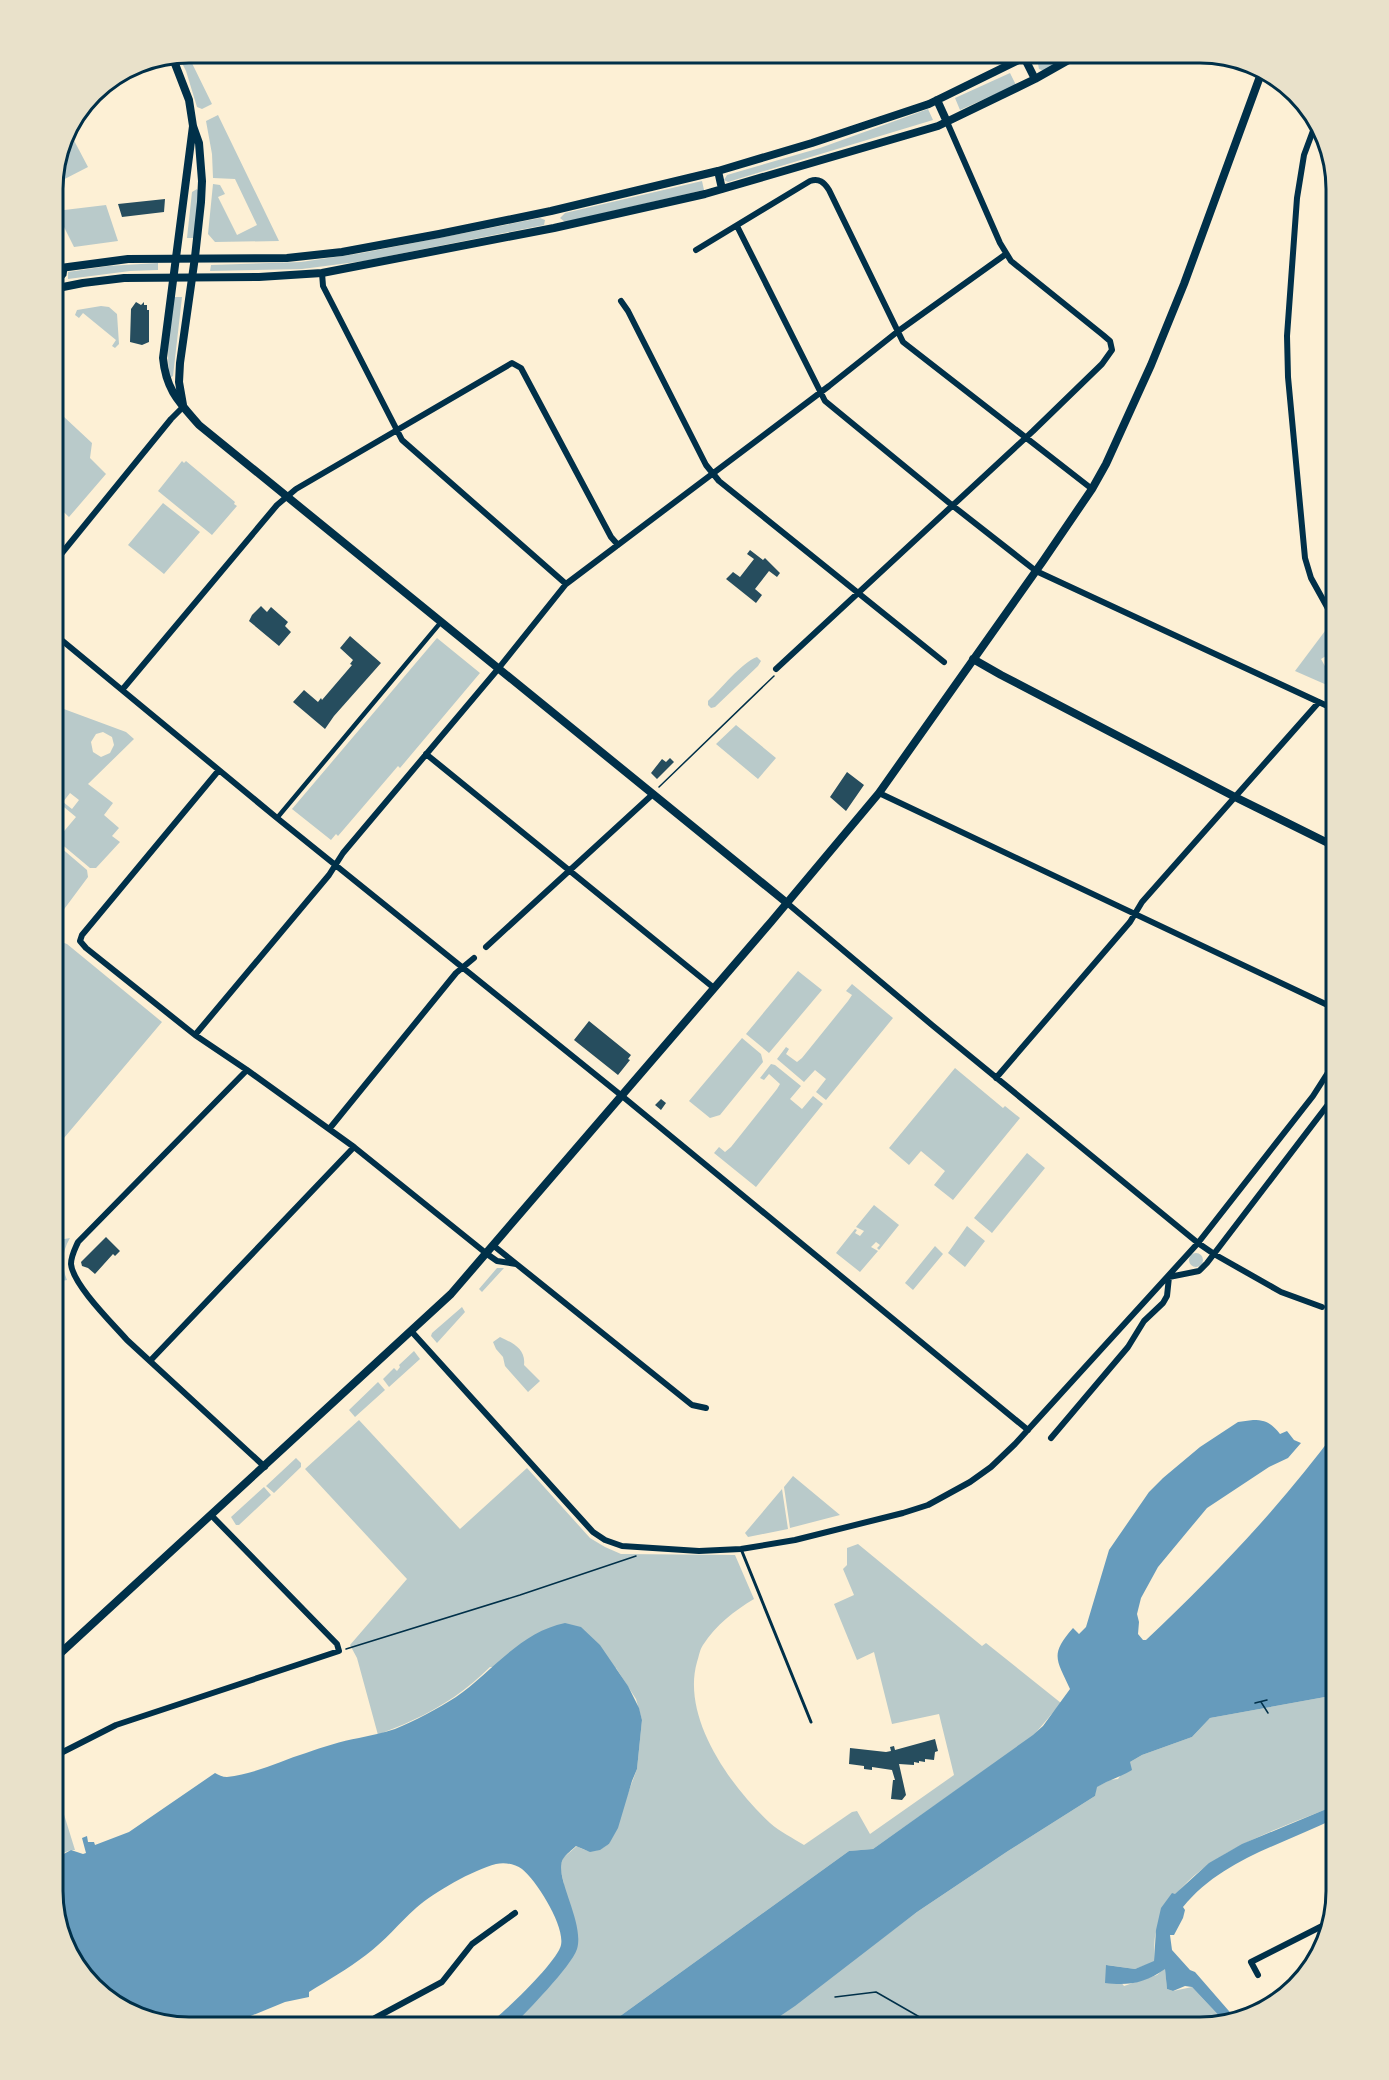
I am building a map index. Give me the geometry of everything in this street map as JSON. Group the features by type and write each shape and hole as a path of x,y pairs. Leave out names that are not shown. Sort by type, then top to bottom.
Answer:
{"main road":[{"path":"63,267 128,258 287,258 342,252 551,211 718,171 812,143 938,100 1012,63"},
{"path":"1027,63 1035,79"},
{"path":"63,287 111,279 259,278 322,273 554,228 722,189 947,122 1063,63"},
{"path":"938,100 947,122"},
{"path":"718,171 722,189"},
{"path":"551,211 554,228"}],"street":[{"path":"63,552 183,407 179,382 180,363 195,257 202,181 199,143 193,126 189,100 175,64"},
{"path":"63,1650 451,1294 879,793 1092,489 1114,448 1184,284 1259,78"},
{"path":"776,669 1026,437 1102,364 1112,350 1110,341 1011,261 947,122"},
{"path":"193,126 163,358 167,384 199,425 787,903 1198,1243 1281,1292 1322,1307"},
{"path":"1312,133 1304,155 1297,198 1287,336 1288,377 1305,558 1311,578 1326,605"},
{"path":"696,250 810,181 815,179 820,181 829,189 903,342 1092,489"},
{"path":"737,226 825,401 953,506 1036,571 1326,705"},
{"path":"195,1035 329,875 343,853 498,669 566,584 897,333 1006,254"},
{"path":"322,273 323,286 402,440 566,584"},
{"path":"621,301 628,310 706,465 713,474 857,594 944,662"},
{"path":"122,690 287,496 508,364 517,364 521,368 611,537 618,545"},
{"path":"277,818 441,622"},
{"path":"63,641 1028,1430"},
{"path":"973,659 1235,797 1326,842"},
{"path":"996,1078 1130,922 1142,902 1319,702"},
{"path":"426,754 714,988"},
{"path":"219,770 82,935 80,941 195,1035 354,1146 487,1254 497,1261 516,1263"},
{"path":"879,793 1326,1004"},
{"path":"486,947 652,794"},
{"path":"330,1128 444,987 474,958"},
{"path":"247,1070 78,1242 71,1263 78,1281 106,1318 265,1467"},
{"path":"412,1332 593,1532 605,1540 622,1546 673,1550 741,1549 795,1540 903,1513 928,1505 970,1482 991,1467 1028,1430 1198,1243 1326,1075"},
{"path":"1169,1277 1199,1270 1214,1254 1326,1107"},
{"path":"150,1361 354,1146"},
{"path":"494,1246 692,1404 706,1407"},
{"path":"1051,1438 1128,1347 1144,1321 1163,1303 1167,1296 1169,1277"},
{"path":"63,1752 116,1725 339,1651 337,1644 211,1515"},
{"path":"377,2017 442,1982 472,1944 515,1913"},
{"path":"1258,1975 1251,1962 1321,1927"}],"lane":[{"path":"63,277 66,266"},
{"path":"167,384 179,382"},
{"path":"741,1549 811,1722"}],"path":[{"path":"652,794 774,676 776,669"},
{"path":"1322,1307 1326,1300"},
{"path":"339,1651 636,1557 637,1552"},
{"path":"1255,1703 1267,1700"},
{"path":"1261,1702 1268,1713"},
{"path":"835,1997 876,1992 920,2017"}],"shaded area":[{"path":"182,63 192,63 212,104 202,109 197,107"},
{"path":"1057,63 1044,71 1039,69 1038,64"},
{"path":"1010,73 1016,85 960,110 955,98"},
{"path":"928,109 933,120 728,182 724,180 727,175 820,148"},
{"path":"218,115 279,241 215,242 208,234 213,184 220,185 225,194 218,197 237,235 257,225 235,179 213,178 212,154 206,121"},
{"path":"74,140 88,167 63,180 67,157"},
{"path":"702,181 704,190 565,222 560,218 565,213"},
{"path":"197,189 199,192 194,238 187,238 192,192"},
{"path":"106,205 118,241 74,247 63,225 63,210"},
{"path":"540,218 545,220 544,225 364,261 302,269 210,271 211,265 301,262 362,253"},
{"path":"158,263 158,270 68,279 68,272 108,266"},
{"path":"174,297 182,297 173,376 170,378 168,348"},
{"path":"109,307 117,314 119,344 115,348 112,346 116,340 83,313 79,318 75,315 77,310"},
{"path":"63,416 92,443 90,458 106,474 69,517 63,511"},
{"path":"182,461 184,463 186,461 237,506 212,535 158,491"},
{"path":"163,503 200,532 164,574 128,545"},
{"path":"1326,630 1326,656 1321,659 1326,668 1326,685 1295,671"},
{"path":"437,638 480,673 400,768 398,766 338,836 336,834 331,840 292,809"},
{"path":"757,657 761,661 758,666 715,707 711,708 708,701 738,670"},
{"path":"63,709 126,732 134,739 88,784 113,803 104,815 119,828 112,836 120,842 96,868 90,868 63,845 63,832 76,817 63,806 63,802","holes":["103,732 112,737 114,745 110,753 101,757 93,752 91,742 96,734","70,793 79,800 72,809 63,802"]},
{"path":"736,725 776,758 758,779 716,744"},
{"path":"63,850 87,870 88,877 63,911"},
{"path":"63,943 162,1022 63,1139"},
{"path":"798,971 822,990 769,1053 746,1034"},
{"path":"852,984 893,1018 826,1100 816,1092 826,1079 815,1070 804,1082 777,1059 786,1047 789,1049 786,1054 797,1062 802,1058 848,1001 852,995 846,991"},
{"path":"742,1038 761,1054 763,1062 720,1115 710,1118 689,1101"},
{"path":"771,1064 801,1086 790,1099 802,1109 813,1096 823,1104 756,1187 714,1153 719,1147 725,1152 731,1147 777,1089 780,1084 769,1074 764,1080 760,1078"},
{"path":"955,1068 1003,1108 1005,1106 1020,1118 953,1200 934,1185 945,1171 921,1151 909,1165 889,1148"},
{"path":"1027,1153 1045,1168 992,1233 974,1218"},
{"path":"874,1205 899,1225 879,1250 877,1248 880,1245 876,1242 871,1247 878,1251 860,1272 836,1253 855,1229 857,1230 855,1233 860,1236 864,1231 856,1227"},
{"path":"967,1226 985,1241 965,1267 948,1253"},
{"path":"70,1238 63,1259 63,1239"},
{"path":"935,1246 943,1254 913,1290 905,1283"},
{"path":"1193,1253 1199,1253 1203,1260 1199,1267 1193,1267 1189,1263 1189,1257"},
{"path":"63,1259 64,1269 67,1280 63,1281"},
{"path":"497,1268 504,1268 482,1292 479,1289"},
{"path":"462,1307 465,1312 437,1343 431,1336 432,1333"},
{"path":"500,1337 518,1347 523,1355 524,1365 540,1381 528,1392 505,1366 503,1357 496,1349 493,1342"},
{"path":"414,1351 420,1359 389,1387 383,1379 394,1368 397,1371 399,1365"},
{"path":"378,1382 385,1390 355,1417 349,1410"},
{"path":"359,1420 460,1529 527,1468 590,1538 621,1554 735,1555 754,1599 726,1619 702,1647 694,1684 696,1706 713,1750 740,1791 770,1823 804,1845 852,1812 857,1811 870,1834 954,1775 939,1714 892,1724 874,1652 857,1660 834,1604 854,1595 843,1569 847,1565 847,1548 858,1544 982,1646 986,1643 1061,1703 1033,1736 873,1849 849,1851 619,2017 521,2017 562,1970 564,1884 560,1867 563,1858 577,1846 593,1851 609,1844 637,1769 642,1720 636,1699 616,1668 490,1667 473,1683 444,1703 424,1715 378,1735 357,1658 350,1645 407,1579 305,1469"},
{"path":"296,1458 301,1463 301,1467 274,1493 266,1486"},
{"path":"793,1476 840,1515 790,1528 784,1487"},
{"path":"264,1487 271,1495 239,1525 236,1525 231,1517"},
{"path":"782,1489 788,1529 748,1537 745,1533"},
{"path":"1326,1697 1326,1809 1232,1850 1208,1865 1186,1883 1169,1904 1157,1929 1154,1962 1135,1969 1107,1965 1124,1986 1157,1975 1165,1968 1167,1989 1173,1991 1192,1987 1219,2015 777,2017 917,1912 1095,1796 1096,1787 1118,1779 1130,1762 1142,1755 1192,1737 1210,1718"},
{"path":"63,1811 75,1850 63,1853"}],"water":[{"path":"1253,1420 1269,1423 1280,1434 1287,1431 1294,1440 1301,1443 1288,1458 1269,1467 1207,1508 1158,1567 1141,1598 1137,1614 1138,1634 1146,1640 1197,1591 1292,1487 1326,1444 1326,1697 1210,1718 1192,1737 1142,1755 1130,1762 1132,1770 1097,1787 1095,1796 917,1912 779,2017 619,2017 849,1851 873,1849 1043,1726 1070,1689 1059,1664 1058,1652 1065,1637 1073,1628 1079,1634 1086,1627 1109,1550 1149,1492 1163,1478 1200,1447 1238,1422"},
{"path":"565,1623 581,1627 600,1645 628,1686 642,1720 637,1769 618,1828 609,1844 600,1850 590,1852 576,1846 563,1859 562,1876 577,1926 577,1949 557,1978 521,2017 497,2017 550,1963 561,1945 561,1937 549,1904 535,1883 522,1869 503,1863 476,1871 433,1895 416,1908 373,1950 309,1992 309,1997 285,2002 248,2017 165,2015 126,2000 112,1991 89,1968 80,1954 67,1923 63,1891 63,1854 71,1850 86,1853 82,1838 87,1836 88,1842 94,1842 95,1845 129,1832 215,1773 227,1777 248,1773 325,1746 390,1730 410,1722 456,1697 520,1644 549,1628"},
{"path":"1326,1809 1326,1822 1255,1854 1216,1876 1183,1907 1185,1910 1183,1918 1174,1935 1170,1935 1172,1950 1190,1970 1195,1972 1231,2013 1219,2015 1192,1987 1185,1986 1173,1991 1167,1989 1165,1969 1151,1978 1136,1982 1105,1983 1106,1965 1135,1969 1154,1961 1156,1930 1161,1908 1172,1893 1175,1894 1209,1863 1242,1844"}],"building":[{"path":"165,199 164,212 122,217 118,204"},
{"path":"136,302 141,305 144,302 149,310 149,342 142,345 130,342 131,309"},
{"path":"750,550 763,560 765,558 780,573 777,577 769,571 755,589 762,595 756,603 726,579 733,572 740,577 754,559 747,554"},
{"path":"261,606 267,612 271,607 288,622 285,626 291,632 279,646 249,621"},
{"path":"350,636 381,663 325,729 293,702 304,690 318,702 321,698 322,700 352,665 350,664 353,660 340,648"},
{"path":"670,758 674,762 657,779 651,773 662,759 666,762"},
{"path":"847,772 864,785 846,811 830,797"},
{"path":"589,1021 631,1055 628,1059 630,1060 618,1075 574,1040"},
{"path":"661,1099 666,1103 661,1110 655,1105"},
{"path":"106,1237 120,1251 115,1256 113,1254 95,1274 82,1266 81,1262"},
{"path":"935,1739 938,1751 935,1752 934,1760 925,1759 925,1762 914,1762 914,1765 899,1764 906,1795 902,1800 891,1799 893,1780 895,1780 892,1770 872,1767 872,1770 864,1769 864,1766 849,1764 850,1748 886,1752 891,1751 890,1747 894,1746 895,1750"}]}
